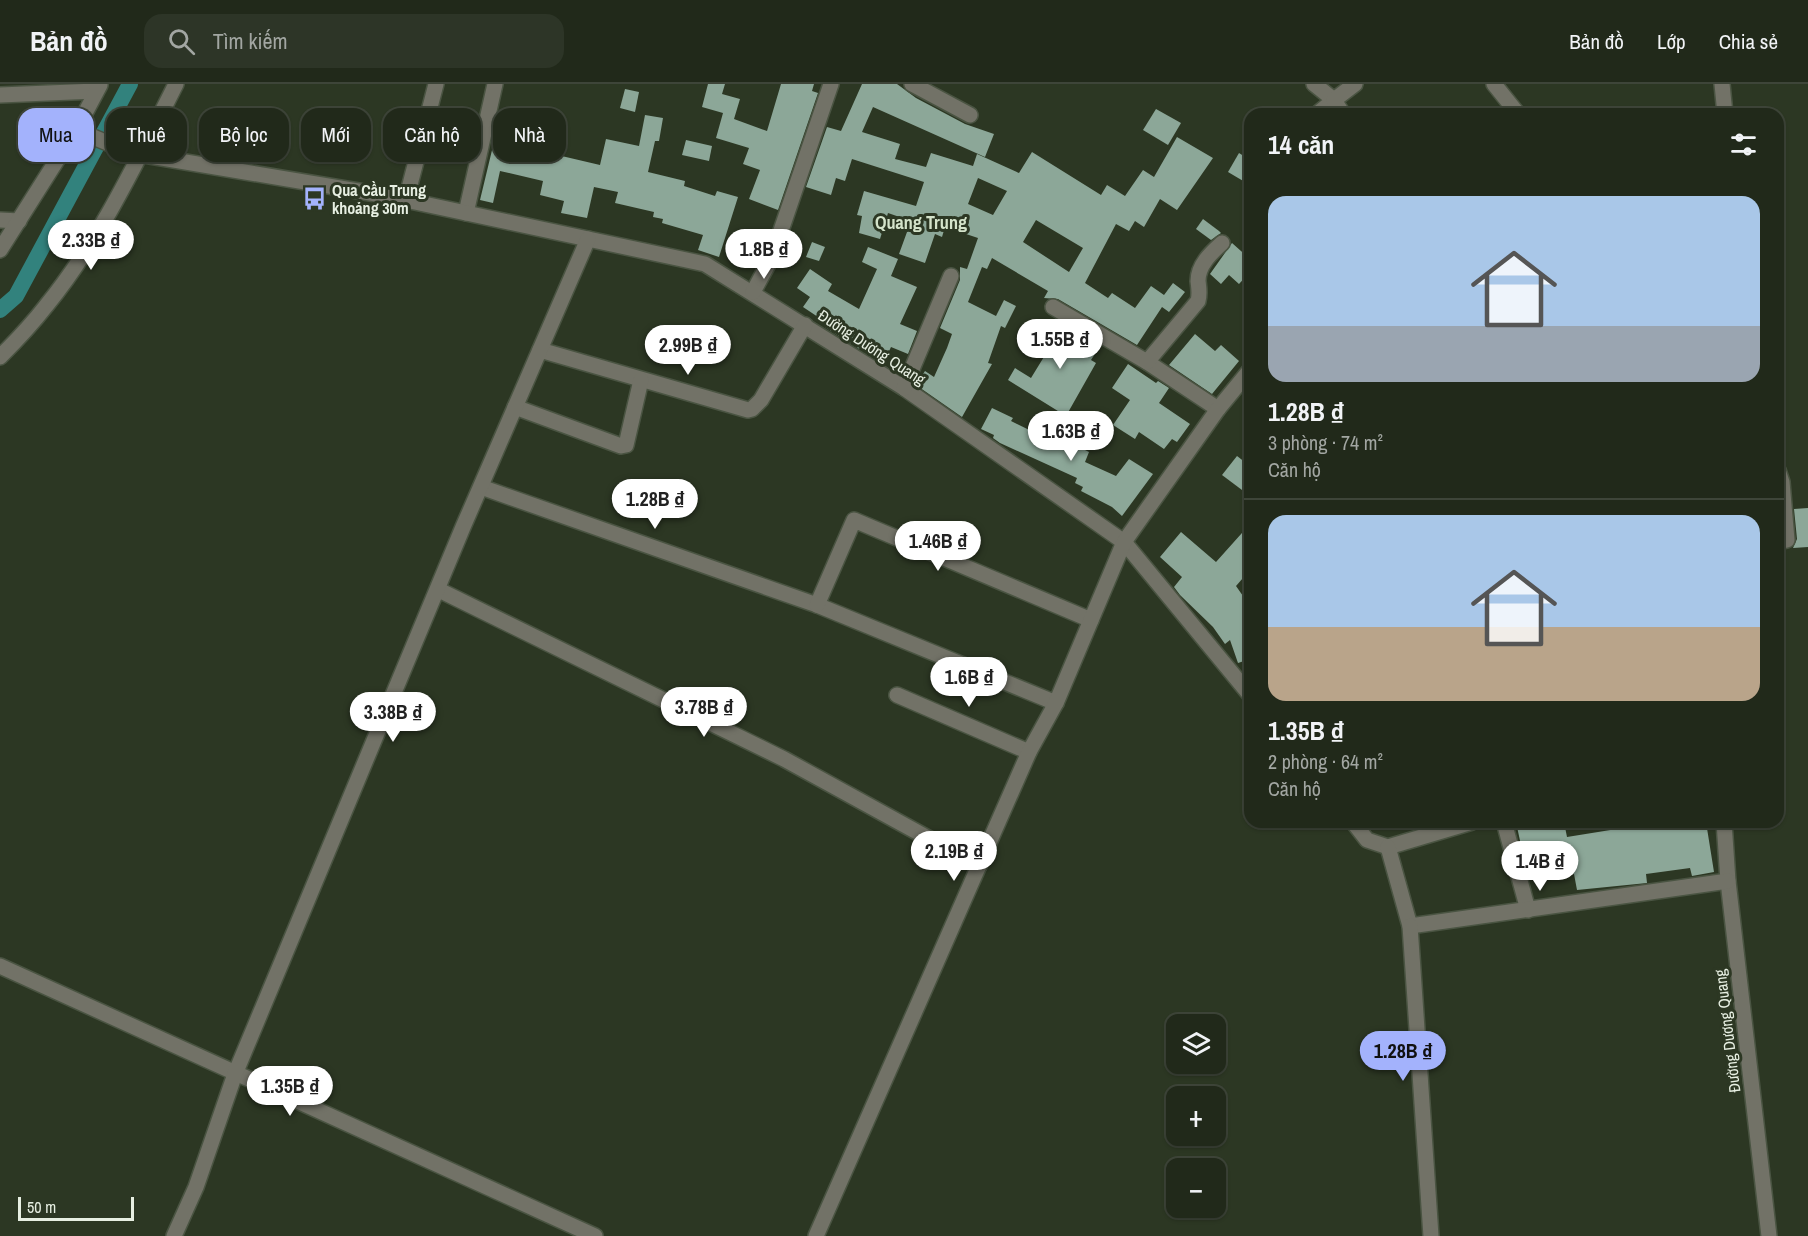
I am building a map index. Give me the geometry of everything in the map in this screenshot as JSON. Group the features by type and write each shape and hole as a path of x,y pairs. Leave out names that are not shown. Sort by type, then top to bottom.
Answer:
{"street":[{"path":"162,108 176,84"},
{"path":"406,200 436,84"},
{"path":"466,213 495,84"},
{"path":"753,292 772,257 831,84"},
{"path":"912,84 970,115"},
{"path":"1314,84 1334,100 1339,108"},
{"path":"1324,108 1355,84"},
{"path":"1494,84 1513,108"},
{"path":"1722,84 1724,108"},
{"path":"0,95 98,87 89,108"},
{"path":"0,250 58,162"},
{"path":"0,357 46,306 73,270 132,162"},
{"name":"Đường Dương Quang","path":"183,162 406,200 705,264 904,388 1124,542 1244,688"},
{"path":"0,220 19,221"},
{"path":"174,1236 196,1187 236,1074 481,487 588,239"},
{"path":"1147,362 1198,301 1200,291 1198,280 1202,266 1222,243"},
{"path":"904,388 951,276"},
{"path":"1053,307 1147,362 1218,409"},
{"path":"540,350 752,410 769,388 805,325"},
{"path":"816,1236 1029,752 1056,703 1124,542 1218,409 1244,377"},
{"path":"515,408 621,446 626,445 641,380"},
{"path":"481,487 817,605 1056,703"},
{"path":"1784,505 1787,540 1784,541"},
{"path":"817,605 854,520 1091,620"},
{"path":"439,590 784,759 979,866"},
{"path":"897,695 1029,752"},
{"path":"1358,828 1367,840 1388,847 1452,828"},
{"path":"1506,828 1528,910"},
{"name":"Đường Dương Quang","path":"1724,828 1728,882 1769,1236"},
{"path":"1388,847 1410,926 1431,1236"},
{"path":"1410,926 1728,882"},
{"path":"0,966 595,1236"}],"building":[{"path":"708,84 725,84 722,94 740,99 734,119 767,131 781,84 814,84 812,91 818,93 778,210 749,199 760,170 743,164 749,148 716,138 723,113 702,107"},
{"path":"862,84 897,84 916,98 965,124 994,134 985,157 873,107 862,132 900,144 895,159 926,167 931,153 973,166 977,154 1019,173 1032,152 1101,195 1107,185 1125,196 1143,170 1154,177 1177,137 1213,158 1177,210 1160,199 1144,227 1135,221 1129,231 1116,224 1085,283 1108,298 1112,293 1135,308 1151,286 1164,295 1173,283 1185,292 1169,312 1162,307 1137,345 1058,299 1044,298 1048,291 992,258 987,269 982,267 968,302 996,316 1004,300 1016,306 1005,328 1001,326 988,363 992,364 962,417 916,385 925,371 934,377 947,348 952,334 940,328 960,280 960,267 967,269 978,238 945,227 942,237 935,234 925,263 899,254 911,221 888,213 880,239 859,233 862,216 857,215 864,191 916,206 924,182 852,159 845,181 836,178 831,195 806,187 827,127 841,131","holes":["978,178 1007,191 993,215 968,204","1036,220 1083,248 1069,272 1023,242"]},
{"path":"625,89 639,92 635,112 620,108"},
{"path":"1156,109 1181,123 1168,145 1143,130"},
{"path":"645,115 663,118 659,141 655,141 648,172 685,181 684,186 715,196 717,191 738,197 719,257 698,250 703,235 662,223 663,219 653,217 654,212 615,203 618,192 594,187 587,218 561,213 564,201 540,195 543,181 500,171 493,203 480,200 493,146 493,162 566,162 566,157 600,165 606,139 639,146"},
{"path":"686,140 712,146 709,161 682,155"},
{"path":"1239,153 1244,156 1244,181 1228,172"},
{"path":"1203,219 1221,233 1211,240 1196,229"},
{"path":"812,242 825,247 819,261 806,257"},
{"path":"1232,243 1244,254 1244,279 1239,284 1229,275 1221,284 1210,274"},
{"path":"868,247 898,259 891,276 917,287 900,324 917,331 908,354 891,347 883,364 825,327 827,323 803,307 810,297 797,288 810,269 832,284 828,291 859,309 877,269 862,262"},
{"path":"1060,322 1100,346 1091,360 1096,363 1066,416 1008,380 1015,368 1031,378 1050,347 1046,345"},
{"path":"1195,334 1215,351 1221,345 1239,361 1212,394 1169,365"},
{"path":"1128,364 1156,383 1158,381 1169,388 1159,403 1190,424 1177,442 1172,439 1164,449 1139,432 1135,439 1113,425 1130,400 1112,388"},
{"path":"992,408 1013,418 1011,421 1054,442 1057,436 1089,452 1085,462 1116,476 1129,459 1153,474 1122,516 1112,507 1081,491 1083,487 1075,483 1077,478 1000,443 993,438 994,435 981,429"},
{"path":"1237,456 1244,461 1244,492 1222,475"},
{"path":"1808,508 1808,547 1793,548 1797,539 1794,509"},
{"path":"1244,531 1244,577 1236,586 1244,597 1244,661 1238,663 1230,640 1225,644 1213,627 1180,595 1174,587 1182,577 1160,557 1181,532 1216,562"},
{"path":"1517,828 1565,828 1567,837 1623,828 1707,828 1714,872 1692,876 1690,868 1646,874 1647,883 1577,890 1574,874 1548,879 1542,847 1522,850"}],"waterway":[{"path":"0,310 16,296 130,84"}],"place":[{"name":"Qua Cầu Trung khoảng 30m","path":"314,199"}],"district":[{"name":"Quang Trung","path":"921,223"}]}
